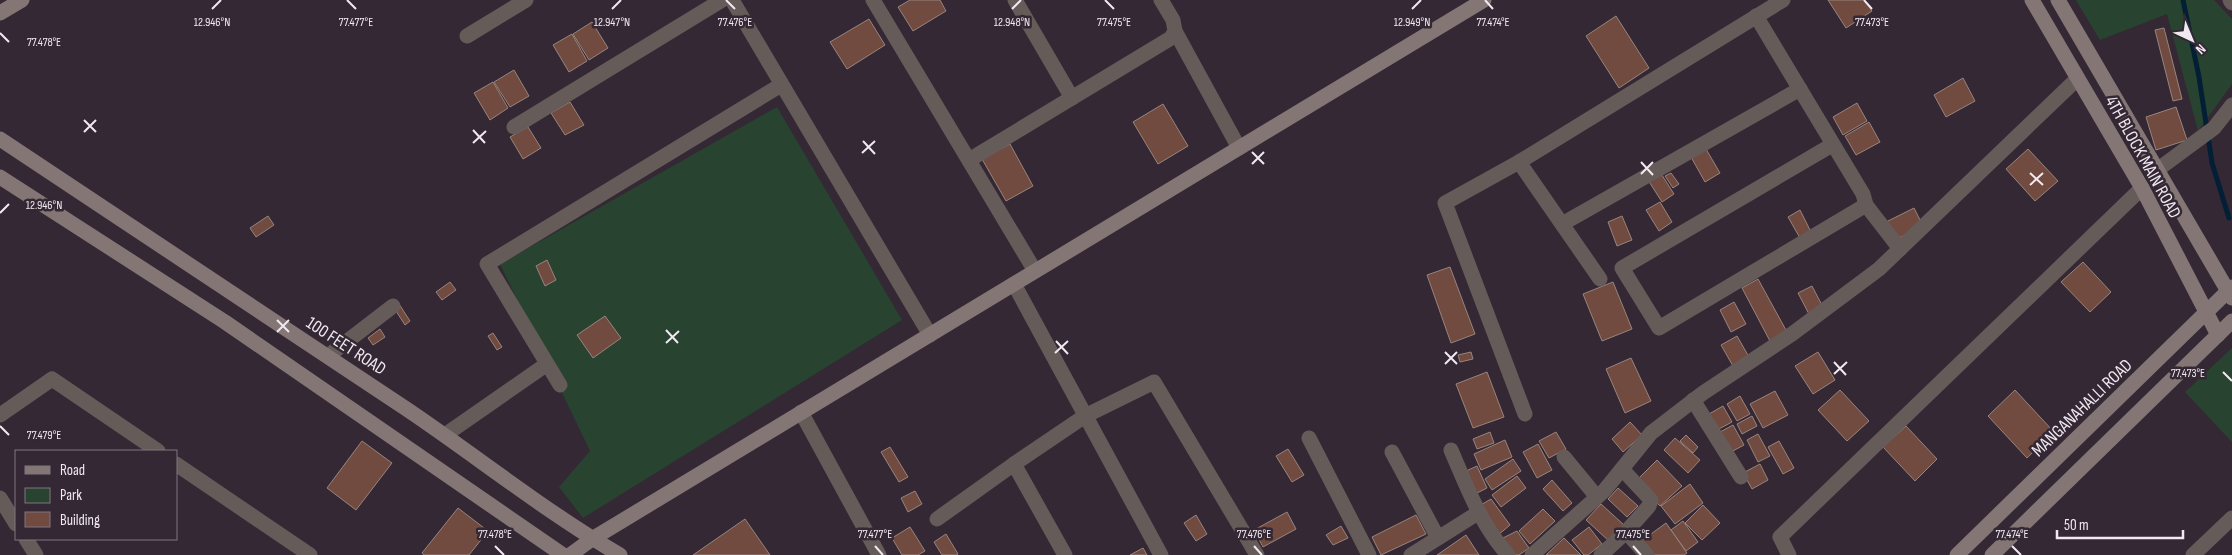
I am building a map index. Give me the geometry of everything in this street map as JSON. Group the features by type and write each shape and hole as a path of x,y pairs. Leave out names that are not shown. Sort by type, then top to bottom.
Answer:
{"street":[{"path":"0,13 22,0"},
{"path":"467,36 526,0"},
{"path":"514,127 722,0"},
{"path":"732,0 930,334"},
{"path":"873,0 1036,271"},
{"path":"1015,0 1072,98"},
{"path":"1161,0 1172,20 1175,31 1239,148"},
{"path":"570,555 592,539 1484,0"},
{"path":"1525,414 1445,203 1519,162 1783,0"},
{"name":"4TH BLOCK MAIN ROAD","path":"2032,0 2142,188 2218,335"},
{"name":"4TH BLOCK MAIN ROAD","path":"2058,0 2231,292"},
{"path":"1756,16 1863,194 1866,205 1900,249"},
{"path":"969,160 1171,38 1175,31"},
{"path":"1532,555 1597,497 1651,433 1694,400 1792,334 1880,269 2077,79"},
{"path":"560,385 487,264 781,85"},
{"path":"1562,224 1800,89"},
{"path":"2157,170 2214,128 2232,105"},
{"name":"100 FEET ROAD","path":"0,139 191,268 445,434 592,539 620,555"},
{"path":"1832,145 1622,268 1659,328 1866,205"},
{"path":"1519,162 1600,278"},
{"path":"0,177 225,322 563,555"},
{"path":"1789,555 1780,537 2142,188"},
{"path":"1014,284 1161,555"},
{"name":"MANGANAHALLI ROAD","path":"1957,555 2206,313 2231,292"},
{"path":"328,356 394,306"},
{"path":"1992,555 2232,321"},
{"path":"445,434 547,364"},
{"path":"0,415 52,379 157,450"},
{"path":"937,519 1085,416 1154,382 1257,555"},
{"path":"1694,400 1741,477"},
{"path":"802,412 879,555"},
{"path":"1309,438 1368,555"},
{"path":"1452,450 1478,513 1498,544 1508,555"},
{"path":"1392,452 1438,538"},
{"path":"1564,457 1597,497"},
{"path":"1014,464 1065,555"},
{"path":"178,465 310,555"},
{"path":"1601,555 1626,532 1652,500 1622,469"},
{"path":"0,498 15,522"},
{"path":"1411,555 1478,513"},
{"path":"2192,555 2232,518"},
{"path":"1626,532 1647,555"},
{"path":"27,540 36,555"}],"green space":[{"path":"2076,0 2214,0 2232,19 2232,84 2198,131 2167,14 2100,40"},
{"path":"777,107 902,320 583,518 559,487 590,451 500,264"},
{"path":"2232,348 2232,442 2185,392"}],"building":[{"path":"910,0 940,0 946,11 913,31 898,7"},
{"path":"1828,0 1864,0 1872,11 1846,28"},
{"path":"1616,16 1649,68 1619,88 1586,36"},
{"path":"869,19 885,45 847,69 830,42"},
{"path":"592,22 608,48 589,60 573,34"},
{"path":"2164,28 2182,99 2173,101 2155,30"},
{"path":"572,34 587,61 569,72 553,45"},
{"path":"514,70 529,96 510,107 494,82"},
{"path":"1963,78 1975,101 1946,117 1934,95"},
{"path":"493,82 508,108 490,120 474,93"},
{"path":"570,102 584,125 565,135 551,113"},
{"path":"1857,103 1867,121 1843,135 1833,117"},
{"path":"1163,104 1188,146 1158,164 1133,122"},
{"path":"2176,107 2187,140 2156,150 2146,117"},
{"path":"1869,122 1880,142 1856,155 1845,136"},
{"path":"528,127 541,148 523,159 510,137"},
{"path":"1010,144 1033,186 1006,201 982,159"},
{"path":"1706,149 1720,173 1705,182 1691,157"},
{"path":"2028,149 2058,181 2035,201 2006,169"},
{"path":"1660,172 1674,194 1662,202 1648,180"},
{"path":"1671,173 1679,184 1673,188 1665,176"},
{"path":"1660,202 1672,222 1659,231 1646,210"},
{"path":"1914,208 1923,226 1895,240 1886,222"},
{"path":"1800,210 1811,232 1800,238 1788,217"},
{"path":"268,216 274,225 256,237 250,228"},
{"path":"1622,216 1632,240 1617,246 1608,222"},
{"path":"547,260 556,280 545,286 536,266"},
{"path":"2083,262 2111,292 2090,312 2061,282"},
{"path":"1450,267 1475,334 1451,343 1427,275"},
{"path":"1758,279 1787,332 1770,341 1742,288"},
{"path":"450,282 456,290 442,300 436,292"},
{"path":"1613,282 1632,329 1602,341 1583,294"},
{"path":"1812,286 1824,309 1810,316 1798,293"},
{"path":"1734,302 1746,324 1731,332 1720,310"},
{"path":"399,304 410,321 405,325 394,308"},
{"path":"605,316 621,338 593,358 577,335"},
{"path":"380,329 385,337 373,345 368,338"},
{"path":"493,333 502,347 497,350 488,336"},
{"path":"1737,336 1749,357 1733,366 1721,345"},
{"path":"1471,352 1473,359 1460,362 1458,355"},
{"path":"1818,352 1835,380 1813,394 1795,366"},
{"path":"1631,358 1651,401 1625,413 1606,369"},
{"path":"1487,372 1504,417 1473,428 1456,384"},
{"path":"1840,390 1869,421 1847,441 1818,410"},
{"path":"2015,390 2054,432 2027,458 1988,416"},
{"path":"1775,391 1788,415 1763,428 1750,404"},
{"path":"1740,396 1750,414 1737,421 1727,404"},
{"path":"1723,406 1732,422 1717,430 1709,414"},
{"path":"1752,416 1757,426 1742,434 1737,424"},
{"path":"1630,422 1642,435 1623,452 1612,439"},
{"path":"1733,425 1744,445 1731,452 1720,432"},
{"path":"1906,426 1937,459 1915,481 1883,447"},
{"path":"1490,432 1494,443 1477,449 1473,439"},
{"path":"1556,432 1566,449 1549,458 1539,441"},
{"path":"1758,434 1770,456 1758,462 1747,440"},
{"path":"1686,435 1698,447 1693,453 1680,441"},
{"path":"1675,438 1700,460 1688,473 1664,450"},
{"path":"1505,440 1512,457 1481,470 1474,454"},
{"path":"362,441 392,463 356,510 327,488"},
{"path":"1779,441 1794,468 1783,474 1768,447"},
{"path":"1538,444 1552,470 1537,478 1523,452"},
{"path":"890,447 908,477 899,482 881,452"},
{"path":"1288,449 1304,475 1292,482 1276,456"},
{"path":"1513,459 1521,471 1492,490 1485,479"},
{"path":"1657,460 1682,486 1660,506 1636,481"},
{"path":"1760,464 1768,480 1752,489 1743,473"},
{"path":"1477,466 1487,488 1475,494 1464,472"},
{"path":"1517,476 1526,488 1501,507 1492,495"},
{"path":"1552,480 1572,503 1563,511 1543,489"},
{"path":"1690,484 1703,503 1675,524 1661,506"},
{"path":"1618,488 1638,506 1627,517 1608,499"},
{"path":"915,491 922,504 908,512 901,498"},
{"path":"1491,499 1510,525 1497,536 1479,506"},
{"path":"1601,504 1624,525 1609,541 1586,520"},
{"path":"1703,505 1720,523 1702,540 1685,523"},
{"path":"458,508 488,531 469,555 424,555 422,553"},
{"path":"1543,509 1555,521 1530,544 1519,531"},
{"path":"1287,512 1296,529 1263,547 1254,530"},
{"path":"1196,515 1207,534 1196,541 1184,523"},
{"path":"1416,515 1426,534 1381,555 1372,537"},
{"path":"745,519 770,555 693,555"},
{"path":"1683,521 1698,542 1686,551 1671,530"},
{"path":"1666,523 1687,553 1684,555 1649,555 1640,542"},
{"path":"1341,526 1348,538 1333,545 1326,535"},
{"path":"910,527 925,551 918,555 902,555 892,538"},
{"path":"1589,527 1602,544 1588,555 1584,555 1572,540"},
{"path":"1517,531 1529,548 1519,555 1511,555 1499,540"},
{"path":"946,534 957,555 942,555 934,542"},
{"path":"1466,535 1479,555 1437,555"},
{"path":"1564,538 1581,555 1546,555"},
{"path":"1143,548 1147,555 1130,555"}],"waterway":[{"path":"2183,0 2199,77 2212,163 2229,218"}]}
